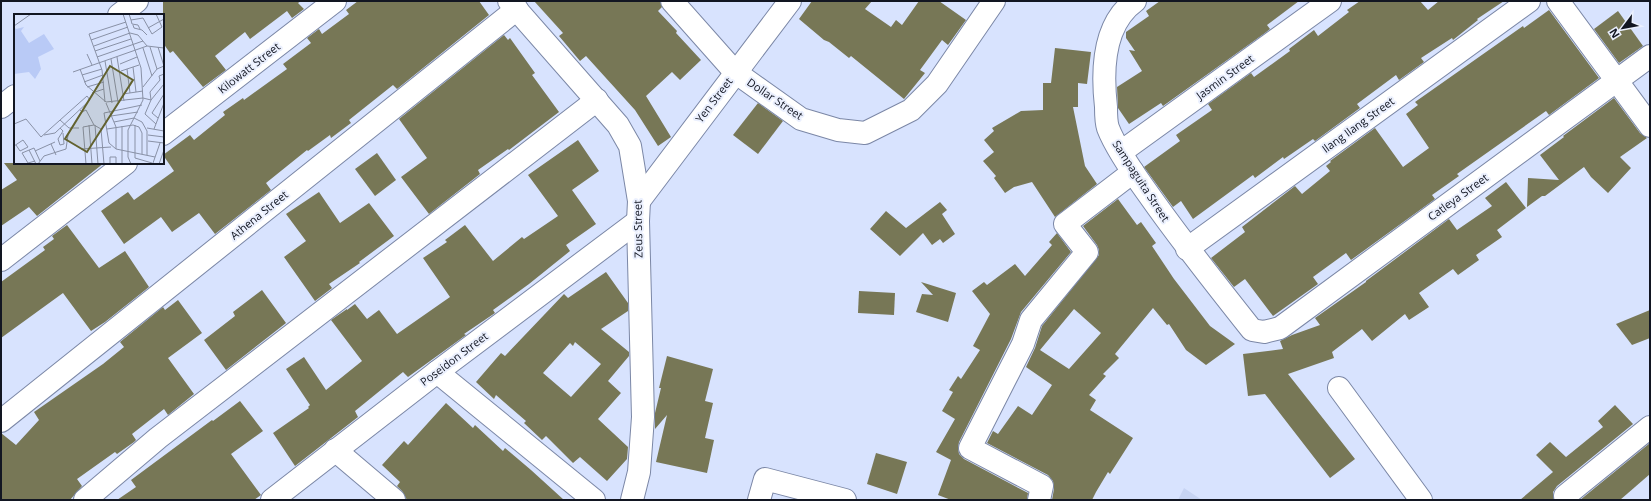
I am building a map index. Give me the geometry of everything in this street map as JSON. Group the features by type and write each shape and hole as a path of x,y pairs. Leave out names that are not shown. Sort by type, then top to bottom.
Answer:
{"street":[{"path":"120,14 137,1"},
{"name":"Kilowatt Street","path":"164,133 335,1"},
{"name":"Dollar Street","path":"672,1 735,72 801,119 838,130 865,133 911,110 937,84 994,1"},
{"name":"Yen Street","path":"638,211 735,72 790,1"},
{"name":"Sampaguita Street","path":"1135,1 1129,5 1114,27 1107,50 1104,78 1108,128 1133,172 1187,249 1252,330 1264,332"},
{"name":"Jasmin Street","path":"1121,152 1330,1"},
{"name":"Ilang Ilang Street","path":"1187,249 1530,1"},
{"path":"1558,1 1650,126"},
{"name":"Zeus Street","path":"513,5 618,125 630,146 638,211 644,417 639,472 632,500"},
{"name":"Athena Street","path":"1,421 513,5"},
{"name":"Catleya Street","path":"1264,332 1280,328 1650,56"},
{"path":"1,107 14,97"},
{"path":"85,500 158,438 597,100"},
{"path":"1,260 125,164"},
{"path":"1039,500 1042,486 970,448 1023,344 1031,320 1087,252 1065,224 1133,172"},
{"name":"Poseidon Street","path":"272,500 437,372 638,211"},
{"path":"437,372 594,500"},
{"path":"1339,388 1421,500"},
{"path":"1564,496 1650,427"},
{"path":"335,450 394,500"},
{"path":"759,500 766,479 845,500"}],"shaded area":[{"path":"1184,488 1202,500 1178,500"}],"building":[{"path":"163,1 301,1 298,3 304,9 292,18 287,11 250,39 245,32 215,56 226,70 203,87 173,51 170,53 164,44"},
{"path":"358,1 479,1 489,15 397,89 393,85 349,120 351,123 331,138 330,135 308,151 307,150 266,183 271,190 215,234 199,213 172,232 161,217 124,244 101,211 128,192 134,200 174,171 164,154 190,135 194,140 225,115 223,112 243,98 244,100 287,69 283,64 311,43 307,38 319,29 322,34 349,14 346,10"},
{"path":"534,1 660,1 662,7 658,11 701,60 680,80 672,72 646,96 671,137 658,146 635,110 586,56 580,61 559,36 563,33"},
{"path":"812,1 872,1 865,9 891,27 896,20 902,25 919,1 939,1 966,20 948,45 942,40 920,70 925,73 904,99 851,56 849,58 799,19"},
{"path":"1160,1 1299,1 1267,25 1270,29 1265,33 1163,106 1161,103 1129,124 1118,108 1117,87 1142,71 1129,50 1135,51 1126,38 1126,32 1149,16 1146,11"},
{"path":"1360,1 1420,1 1428,10 1439,1 1504,1 1477,19 1478,20 1453,40 1452,38 1421,58 1424,62 1399,80 1396,75 1357,104 1360,108 1315,141 1313,139 1284,159 1283,157 1255,178 1253,175 1193,219 1181,201 1173,207 1144,167 1180,141 1176,135 1212,110 1208,104 1251,73 1254,77 1290,51 1289,49 1314,30 1318,36 1349,12 1347,10"},
{"path":"1549,10 1599,78 1549,115 1546,111 1457,174 1459,176 1432,195 1435,199 1351,260 1346,253 1313,277 1318,284 1273,316 1245,279 1234,287 1211,258 1245,232 1242,227 1295,186 1302,194 1330,171 1326,166 1331,162 1330,161 1375,128 1403,167 1429,148 1406,114 1418,105 1415,102 1523,26 1524,28"},
{"path":"1618,11 1643,46 1619,63 1594,29"},
{"path":"504,35 508,40 510,38 535,73 532,75 559,112 509,150 508,149 478,170 480,174 429,214 401,177 427,158 399,119"},
{"path":"1055,48 1091,52 1087,84 1078,83 1078,107 1073,107 1085,166 1097,184 1055,217 1032,182 1014,187 1005,193 994,178 996,176 983,161 994,152 984,140 994,131 992,128 1021,111 1043,110 1043,83 1051,83"},
{"path":"1614,98 1640,133 1647,138 1620,157 1631,168 1608,193 1591,177 1584,167 1545,196 1542,196 1527,207 1528,178 1559,180 1540,155"},
{"path":"758,103 783,121 758,154 733,135"},
{"path":"578,140 599,171 572,190 596,224 566,245 570,251 529,284 493,310 495,313 464,334 466,335 408,377 403,372 355,411 358,417 295,466 273,433 309,408 308,407 310,405 286,369 304,357 326,390 362,361 331,320 355,304 367,319 379,310 397,334 450,297 423,258 447,242 445,240 465,225 493,261 522,237 524,239 558,216 528,175"},
{"path":"377,153 396,180 375,196 355,169"},
{"path":"4,163 103,164 37,216 29,207 1,226 1,190 17,180"},
{"path":"1506,182 1526,208 1497,230 1502,237 1476,255 1479,260 1458,275 1453,269 1419,293 1429,307 1409,320 1405,314 1372,341 1362,329 1332,352 1334,358 1288,374 1355,459 1330,478 1265,394 1248,396 1243,354 1283,349 1280,341 1320,325 1315,318 1366,282 1449,219 1457,230 1492,206 1485,198"},
{"path":"319,192 340,223 369,203 394,236 359,262 360,263 329,284 332,288 315,301 284,257 306,241 286,214"},
{"path":"1118,199 1137,225 1141,222 1156,243 1152,246 1174,279 1210,326 1235,344 1206,365 1186,350 1169,324 1167,325 1153,308 1115,354 1119,358 1103,374 1106,376 1089,395 1096,400 1090,410 1133,438 1110,474 1108,472 1092,500 1052,500 1054,489 1053,481 1048,475 987,443 993,431 998,434 1018,406 1032,415 1052,385 1026,367 1035,348 1042,326 1099,255 1097,245 1083,226","holes":["1074,309 1101,333 1069,369 1040,350"]},
{"path":"940,202 947,210 942,214 955,234 943,243 940,239 932,245 923,233 900,256 870,229 886,211 906,228"},
{"path":"67,225 99,268 125,251 149,287 105,322 91,331 63,293 1,338 1,282 45,250 43,247 54,239 52,236"},
{"path":"1057,233 1071,252 1021,312 1011,339 959,442 958,448 959,454 964,459 1028,493 1027,500 951,500 938,495 951,460 936,452 955,419 942,411 953,392 949,390 958,376 961,379 980,350 973,346 990,314 972,291 984,282 987,285 1015,264 1025,276 1052,245 1049,242"},
{"path":"606,272 628,303 628,311 601,329 629,352 629,356 608,381 621,393 598,419 628,447 627,459 607,481 580,457 573,463 546,436 542,440 524,423 526,421 496,395 494,399 476,382 501,353 505,356 564,294 568,298","holes":["575,342 601,364 571,397 543,373 570,343 573,346"]},
{"path":"921,282 956,293 948,322 916,312 922,294 933,295"},
{"path":"262,290 286,323 226,370 204,340 235,316 233,312"},
{"path":"859,291 895,293 894,315 858,313"},
{"path":"178,300 202,333 168,358 194,394 168,415 164,409 132,434 136,440 134,442 117,454 115,452 77,479 82,486 70,500 1,500 1,433 16,445 39,420 34,412 103,364 124,347 120,342 163,307 165,310"},
{"path":"1650,310 1650,338 1632,345 1616,324"},
{"path":"667,356 713,369 705,401 713,403 705,438 714,440 707,473 656,462 667,415 655,429 655,413 661,388 659,388"},
{"path":"240,401 263,431 231,454 261,495 254,500 117,500 136,487 131,480"},
{"path":"446,403 473,428 475,425 503,451 505,448 564,500 407,500 397,486 400,482 382,465 404,441 408,445"},
{"path":"1615,405 1633,424 1557,486 1553,492 1554,500 1520,500 1553,472 1536,455 1550,442 1566,457 1603,427 1598,421"},
{"path":"1650,443 1650,474 1620,500 1580,500"},
{"path":"876,453 907,462 897,494 867,484"}]}
